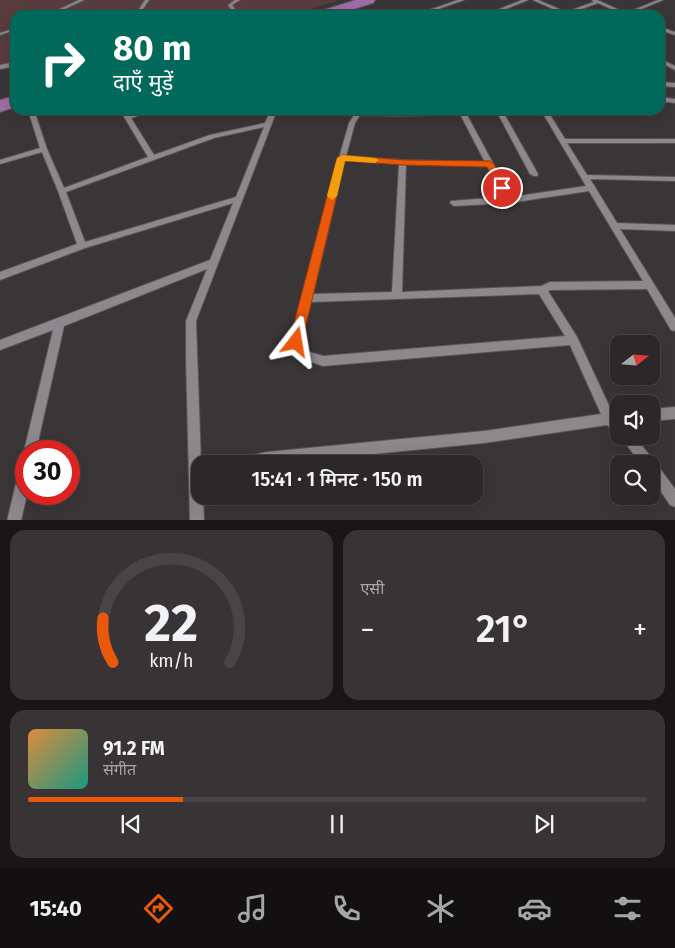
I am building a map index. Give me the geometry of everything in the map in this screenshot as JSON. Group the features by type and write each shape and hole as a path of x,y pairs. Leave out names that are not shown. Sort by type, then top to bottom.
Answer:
{"main road":[{"path":"348,10 369,0"}],"street":[{"path":"61,10 82,0"},
{"path":"234,10 230,5 237,0"},
{"path":"431,10 462,0"},
{"path":"501,10 526,0"},
{"path":"535,0 557,10"},
{"path":"639,10 662,0"},
{"path":"575,10 595,1 616,10"},
{"path":"33,115 82,246"},
{"path":"126,115 152,158"},
{"path":"197,455 191,358 191,321 272,115"},
{"path":"356,115 342,158 296,342 303,355 324,361 573,340"},
{"path":"464,115 509,200"},
{"path":"505,115 534,174"},
{"path":"547,115 675,327"},
{"path":"62,191 212,136 268,124"},
{"path":"562,141 675,141"},
{"path":"0,162 44,149"},
{"path":"342,158 403,162 490,164"},
{"path":"397,296 403,162"},
{"path":"584,178 675,178"},
{"path":"454,203 509,200 591,188"},
{"path":"0,276 82,246 240,198"},
{"path":"614,226 675,228"},
{"path":"0,345 215,262"},
{"path":"307,298 542,290 550,286 650,285"},
{"path":"542,290 573,340 610,410"},
{"path":"33,440 60,323"},
{"path":"660,414 675,413"},
{"path":"298,455 484,437 610,419"},
{"path":"633,445 642,455"},
{"path":"660,479 675,500"},
{"path":"14,520 17,505"},
{"path":"197,505 197,520"}],"shaded area":[{"path":"0,0 340,0 307,10 10,10 10,68 0,69"}],"slow traffic":[{"path":"332,196 342,158 375,160"}],"route":[{"path":"296,342 342,158 403,162 490,164 502,188"}]}
